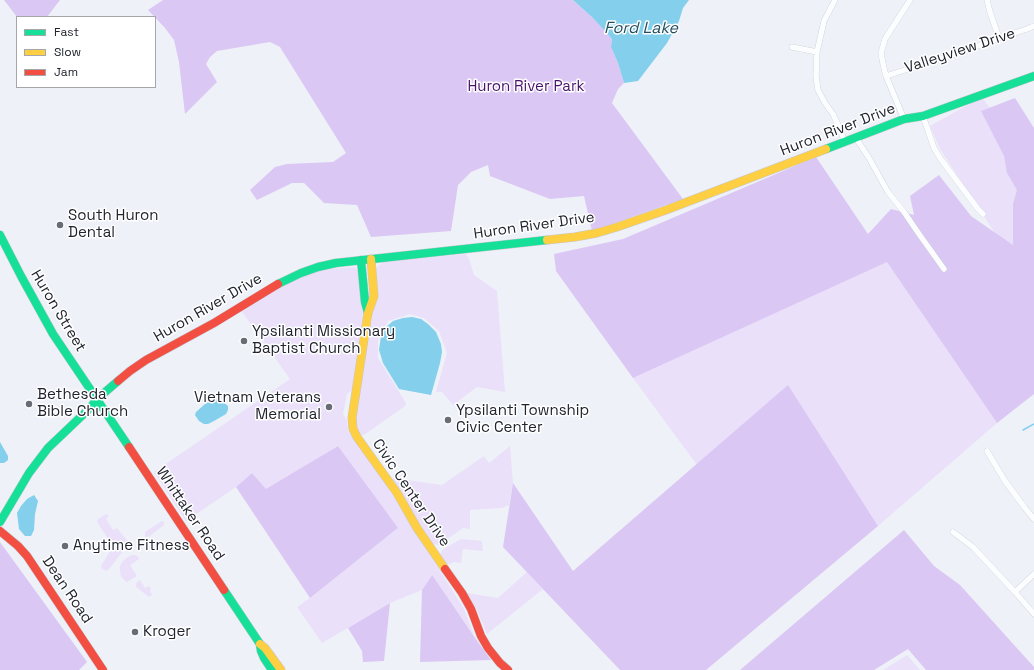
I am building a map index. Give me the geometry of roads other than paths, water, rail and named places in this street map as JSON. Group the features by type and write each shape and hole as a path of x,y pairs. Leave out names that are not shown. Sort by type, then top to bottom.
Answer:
{"main road":[{"name":"Huron River Drive","path":"0,522 39,459 48,448 97,400 130,371 214,323 283,281 301,273 336,263 575,237 596,233 666,210 904,119 923,116 1034,76"},
{"name":"Huron Street","path":"0,235 24,282 53,333 97,400"},
{"name":"Civic Center Drive","path":"371,259 374,296 368,313 352,418 353,429 360,442 397,493 418,528 462,593 471,609 481,636 488,648 500,663 508,670"},
{"name":"Civic Center Drive","path":"361,260 365,302 368,313"},
{"name":"Whittaker Road","path":"97,400 260,644 266,648 281,670"},
{"name":"Dean Road","path":"0,531 18,546 27,556 103,670"},
{"name":"Whittaker Road","path":"260,644 264,658 272,670"}],"street":[{"path":"835,0 824,22 817,52 816,76 818,90 833,114 845,142"},
{"path":"904,119 886,76 882,64 881,53 885,39 910,0"},
{"path":"987,0 999,38"},
{"name":"Valleyview Drive","path":"886,76 965,51 1034,26"},
{"path":"792,47 817,52"},
{"path":"923,116 937,153 983,214"},
{"path":"856,138 888,192 944,269"},
{"path":"987,451 1005,481 1034,518"},
{"path":"953,532 973,547 1034,614"},
{"path":"1015,592 1034,574"}],"water":[{"name":"Ford Lake","path":"573,0 689,0 683,8 679,21 667,43 638,81 624,83 611,47 612,39 593,18"},
{"path":"412,317 421,319 428,324 436,332 441,344 442,352 440,363 431,395 399,389 383,363 379,350 381,336 385,328 393,321"},
{"path":"214,399 222,401 228,406 228,410 226,414 214,421 204,424 199,421 195,415 196,412 205,404"},
{"path":"0,442 8,456 8,460 4,463 0,463"},
{"path":"34,495 38,501 34,530 31,536 25,536 19,529 17,513 27,499"}],"waterway":[{"path":"1023,430 1034,424"}],"place":[{"name":"South Huron Dental","path":"60,225"},
{"name":"Ypsilanti Missionary Baptist Church","path":"244,341"},
{"name":"Bethesda Bible Church","path":"29,404"},
{"name":"Vietnam Veterans Memorial","path":"329,407"},
{"name":"Ypsilanti Township Civic Center","path":"448,420"},
{"name":"Anytime Fitness","path":"65,546"},
{"name":"Kroger","path":"135,632"}],"park label":[{"name":"Huron River Park","path":"526,87"}]}
